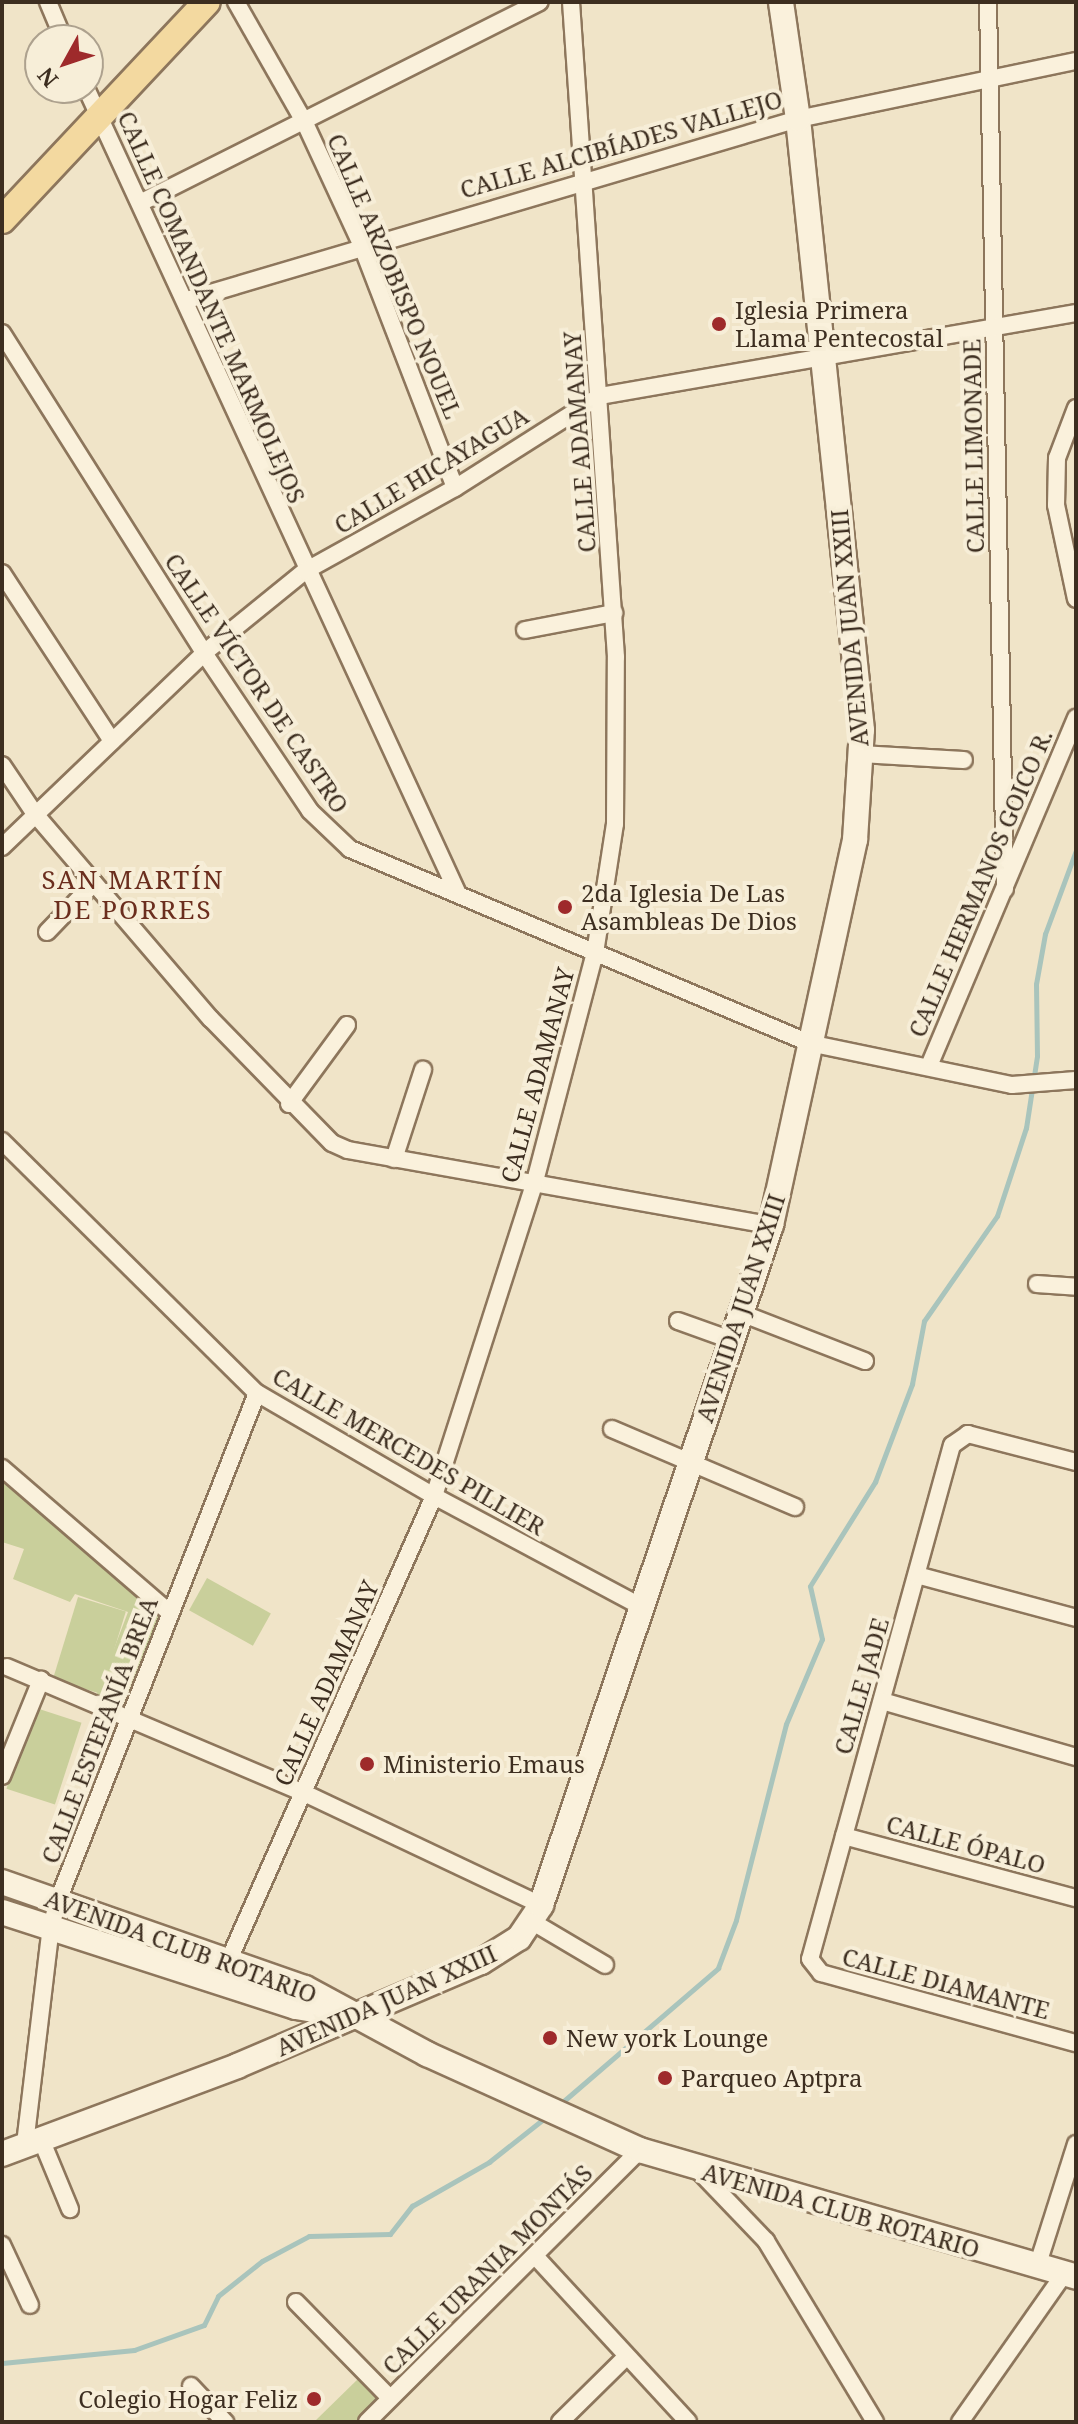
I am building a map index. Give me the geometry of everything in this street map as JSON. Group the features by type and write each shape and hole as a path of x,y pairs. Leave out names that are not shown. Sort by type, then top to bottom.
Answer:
{"main road":[{"path":"2,220 207,2"},
{"name":"AVENIDA JUAN XXIII","path":"2,2154 357,2017 481,1962 519,1938 536,1913 771,1225 855,840 860,754 823,354 798,119 781,2"},
{"name":"AVENIDA CLUB ROTARIO","path":"2,1882 59,1898 305,1988 357,2017 640,2150 1070,2276"},
{"name":"AVENIDA CLUB ROTARIO","path":"2,1912 51,1926 69,1937 296,2007 357,2017"}],"street":[{"path":"48,2 57,24"},
{"name":"CALLE ARZOBISPO NOUEL","path":"236,2 304,121 361,244 455,488"},
{"path":"142,202 540,2"},
{"name":"CALLE ADAMANAY","path":"228,1962 434,1496 534,1185 595,953 615,824 614,613 571,2"},
{"name":"CALLE LIMONADE","path":"988,2 1005,889"},
{"name":"CALLE ALCIBÍADES VALLEJO","path":"187,300 361,244 798,119 1076,61"},
{"name":"CALLE COMANDANTE MARMOLEJOS","path":"93,104 187,300 305,571 458,894"},
{"name":"CALLE HICAYAGUA","path":"2,847 204,653 305,571 455,488 600,396 823,354 1076,313"},
{"name":"CALLE VÍCTOR DE CASTRO","path":"2,333 204,653 332,835 350,849 809,1043 1012,1085 1068,1082"},
{"path":"1076,408 1057,458 1056,505 1076,599"},
{"path":"2,573 112,741"},
{"path":"525,630 614,613"},
{"name":"CALLE HERMANOS GOICO R.","path":"929,1066 1076,718"},
{"path":"860,754 964,760"},
{"path":"2,765 35,814 94,883 289,1104 332,1143 394,1159 771,1225"},
{"path":"47,932 94,883"},
{"path":"289,1104 347,1025"},
{"path":"394,1159 423,1070"},
{"name":"CALLE MERCEDES PILLIER","path":"2,1141 257,1393 434,1496 642,1607"},
{"path":"1037,1284 1076,1287"},
{"path":"741,1313 865,1361"},
{"path":"678,1321 731,1340"},
{"name":"CALLE ESTEFANÍA BREA","path":"33,2142 51,1926 59,1898 257,1393"},
{"path":"612,1429 795,1507"},
{"name":"CALLE JADE","path":"810,1959 952,1445 968,1434 1076,1462"},
{"path":"2,1468 170,1613"},
{"path":"917,1575 1076,1618"},
{"path":"7,1667 132,1716 304,1793 536,1913 605,1965"},
{"path":"2,1776 41,1680"},
{"path":"882,1701 1076,1757"},
{"name":"CALLE ÓPALO","path":"844,1836 1076,1898"},
{"name":"CALLE DIAMANTE","path":"810,1959 821,1973 1076,2043"},
{"path":"33,2142 70,2209"},
{"path":"1037,2267 1076,2144"},
{"name":"CALLE URANIA MONTÁS","path":"367,2422 640,2150"},
{"path":"697,2169 766,2241 875,2422"},
{"path":"2,2245 30,2305"},
{"path":"536,2257 688,2422"},
{"path":"961,2422 1070,2276"},
{"path":"296,2302 390,2398"},
{"path":"560,2422 626,2357"},
{"path":"191,2386 225,2422"}],"green space":[{"path":"2,1479 160,1614 122,1706 96,1696 128,1612 75,1594 70,1602 13,1579 24,1549 2,1542"},
{"path":"207,1578 271,1613 253,1646 189,1610"},
{"path":"78,1597 126,1612 101,1694 53,1679"},
{"path":"33,1707 82,1723 55,1805 6,1789"},
{"path":"361,2376 381,2399 358,2422 314,2422"}],"waterway":[{"path":"559,2105 718,1968 736,1920 786,1724 822,1639 810,1586 875,1482 912,1384 924,1321 997,1216 1026,1128 1037,1056 1036,984 1045,934 1076,850"},
{"path":"2,2363 134,2350 204,2325 218,2296 262,2261 309,2236 390,2234 412,2206 489,2162 546,2117"}],"place":[{"name":"Iglesia Primera Llama Pentecostal","path":"719,324"},
{"name":"2da Iglesia De Las Asambleas De Dios","path":"565,907"},
{"name":"Ministerio Emaus","path":"367,1764"},
{"name":"New york Lounge","path":"550,2038"},
{"name":"Parqueo Aptpra","path":"665,2078"},
{"name":"Colegio Hogar Feliz","path":"314,2399"}],"district":[{"name":"SAN MARTÍN DE PORRES","path":"133,895"}]}
